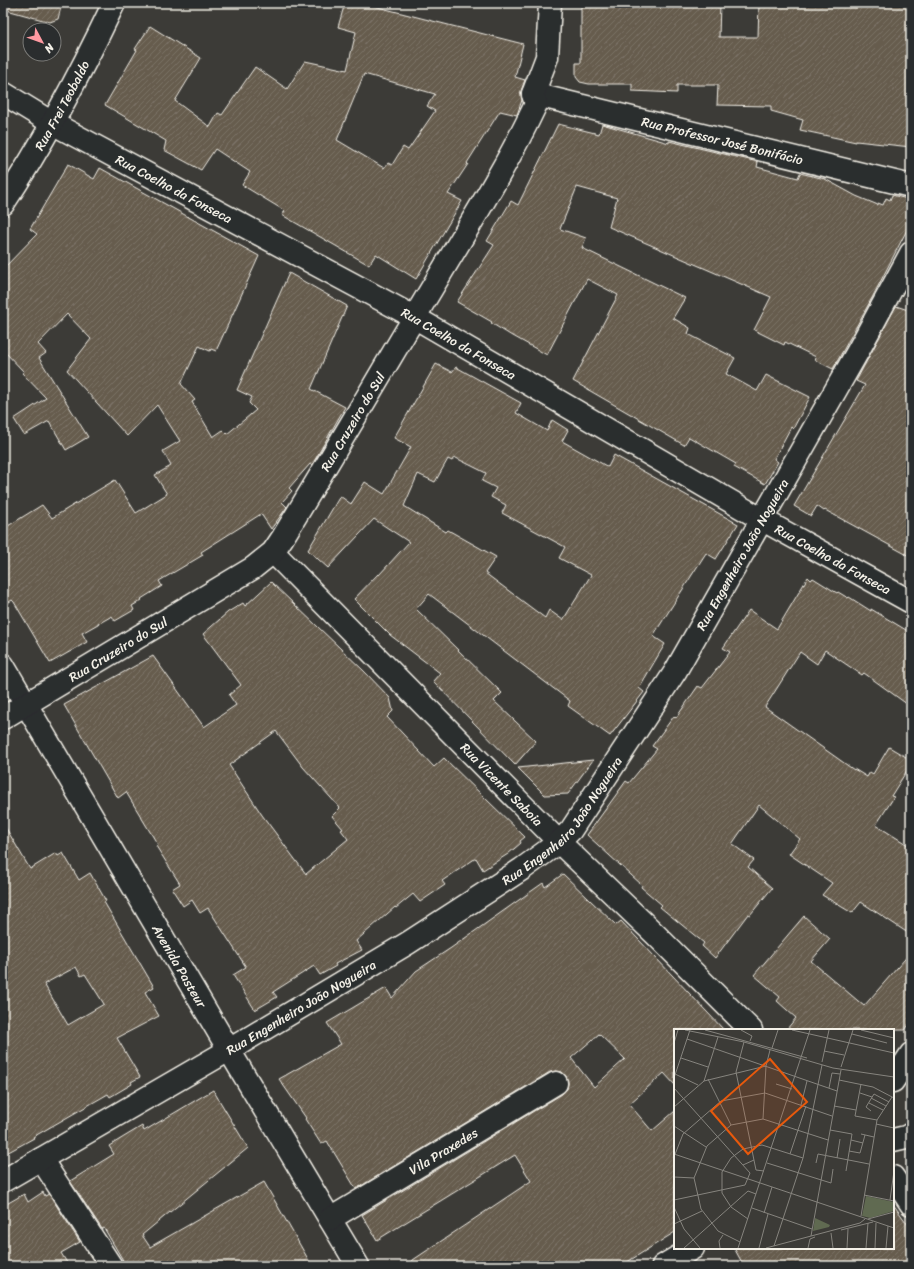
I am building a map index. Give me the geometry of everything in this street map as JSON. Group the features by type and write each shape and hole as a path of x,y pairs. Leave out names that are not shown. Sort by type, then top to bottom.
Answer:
{"street":[{"name":"Rua Frei Teobaldo","path":"3,204 29,165 90,54 114,3"},
{"name":"Rua Cruzeiro do Sul","path":"3,718 246,572 263,561 272,552 283,537 344,438 497,178 527,124 536,104 533,94 547,57 550,3"},
{"name":"Rua Coelho da Fonseca","path":"3,93 52,123 414,317 762,518 911,602"},
{"name":"Rua Professor José Bonifácio","path":"533,94 911,186"},
{"name":"Rua Engenheiro João Nogueira","path":"3,1181 229,1050 460,910 522,869 559,842 571,830 675,672 858,351 911,253"},
{"name":"Rua Vicente Saboia","path":"272,552 559,842 660,939 750,1029"},
{"name":"Avenida Pasteur","path":"3,665 229,1050 358,1266"},
{"path":"894,1080 911,1054"},
{"name":"Vila Praxedes","path":"330,1219 556,1083"},
{"path":"894,1140 906,1137 911,1134"},
{"path":"41,1159 111,1266"},
{"path":"894,1178 911,1204"},
{"path":"663,1266 691,1249"}],"building":[{"path":"3,3 62,3 58,19 50,22 3,9"},
{"path":"345,3 362,3 523,44 515,77 525,80 521,91 522,100 517,115 500,111 467,163 468,164 448,194 462,201 416,279 376,254 369,265 282,215 285,211 242,185 250,172 215,149 201,170 164,150 166,141 105,105 137,50 135,49 150,26 201,58 175,101 210,127 218,113 222,115 255,67 287,89 305,61 347,70 356,32 338,27","holes":["364,74 435,94 427,106 435,111 408,150 403,147 392,165 388,163 384,168 337,140"]},
{"path":"581,3 720,3 719,37 758,37 759,3 911,3 911,147 856,142 800,130 803,120 771,111 771,106 717,105 718,85 677,85 677,93 632,91 632,84 589,84 580,82 576,77 576,63 581,63"},
{"path":"558,124 599,134 602,124 669,143 669,141 758,162 757,167 798,178 800,173 825,179 856,196 878,205 878,203 883,205 886,198 890,200 892,195 911,200 911,222 833,369 815,360 816,357 785,342 784,345 754,330 771,297 609,227 617,198 577,187 560,229 586,238 582,248 685,298 673,318 690,328 688,334 735,358 726,374 757,391 766,375 810,397 793,429 791,427 774,459 778,462 765,484 734,467 736,464 689,437 684,445 573,381 618,295 587,279 547,355 512,336 491,323 492,322 457,302 494,245 487,241 511,201 518,205"},
{"path":"68,164 94,179 100,168 259,256 216,351 211,349 210,351 199,346 181,384 195,400 192,402 213,437 223,430 227,434 256,410 249,403 252,397 237,390 289,273 347,306 311,389 345,407 312,465 310,464 289,488 292,491 282,502 287,507 271,529 261,514 201,552 203,555 159,581 162,586 132,606 134,610 115,621 112,616 82,633 87,642 50,663 14,602 12,600 3,606 3,529 42,505 52,518 115,480 136,513 167,494 155,475 171,466 163,451 180,441 157,405 127,436 67,370 91,339 67,314 38,344 46,353 39,358 88,437 66,450 49,421 24,435 14,419 46,398 3,350 3,269 37,234 30,229"},
{"path":"896,306 911,311 911,557 817,506 811,516 794,506 865,385 856,381"},
{"path":"436,364 452,372 456,367 521,403 516,413 547,431 552,420 568,430 562,441 608,467 614,455 738,524 716,559 706,553 653,636 665,644 639,688 644,692 610,736 568,706 570,701 429,594 416,609 502,693 494,701 536,741 515,765 433,681 440,673 390,635 354,599 378,574 379,575 409,542 374,519 328,568 308,550 340,496 351,504 365,482 384,494 411,447 394,438","holes":["454,457 486,473 482,481 496,488 491,497 506,505 502,513 565,547 559,558 591,575 563,620 549,610 545,618 485,573 496,557 448,530 446,532 404,506 418,474 435,482 448,459 452,461"]},
{"path":"808,577 811,580 813,578 837,593 838,592 848,598 849,597 911,633 911,707 864,673 862,675 825,650 817,664 800,652 765,707 854,770 867,777 870,772 873,774 889,747 911,760 911,764 891,796 894,797 876,825 911,847 911,935 861,902 852,913 822,895 832,883 789,854 800,839 759,805 732,844 754,860 748,867 772,888 750,915 748,914 715,958 702,946 704,943 660,907 662,905 641,887 642,885 587,835 626,781 629,783 657,749 652,746 674,716 676,718 698,686 702,688 730,652 723,648 749,610 777,629"},
{"path":"271,582 390,698 393,711 387,717 434,767 444,758 525,837 520,841 521,843 508,854 483,870 476,858 442,881 445,885 420,902 413,894 396,908 395,907 356,941 362,950 335,964 336,966 320,975 314,966 273,992 277,997 255,1010 233,975 246,967 208,908 200,913 192,900 183,906 172,889 180,884 156,846 158,845 126,792 118,798 64,705 153,656 204,727 236,705 229,695 241,685 203,634 228,612 243,603 245,606","holes":["276,731 303,767 340,808 332,816 343,829 341,830 348,839 306,874 262,815 229,765"]},
{"path":"593,760 568,794 545,795 518,768"},
{"path":"3,823 30,869 56,853 58,856 63,853 79,880 90,873 106,901 104,902 154,987 145,992 159,1016 117,1038 140,1077 131,1082 132,1084 110,1097 108,1094 3,1155","holes":["76,967 81,976 85,974 104,1004 68,1025 44,984"]},
{"path":"563,874 616,925 621,921 723,1029 674,1029 674,1084 664,1073 629,1104 652,1131 674,1112 674,1233 621,1266 404,1266 531,1181 515,1155 377,1240 362,1215 562,1094 567,1089 568,1083 566,1076 562,1072 550,1072 356,1189 327,1141 321,1144 305,1119 306,1118 279,1079 341,1044 327,1023 386,988 392,998 416,971 543,883 545,887","holes":["599,1034 625,1059 594,1087 571,1058"]},
{"path":"804,916 830,939 811,961 864,1006 911,952 911,1022 905,1030 787,1029 796,1018 777,1001 780,997 754,975"},
{"path":"213,1090 248,1148 142,1235 150,1247 264,1182 312,1266 225,1266 224,1264 219,1266 123,1266 124,1262 104,1228 102,1229 70,1181 114,1154 109,1146 142,1126 144,1131"},
{"path":"43,1192 45,1196 49,1194 80,1242 61,1253 69,1266 3,1266 3,1206 24,1194 28,1202"},
{"path":"894,1205 911,1229 911,1266 744,1266 735,1249 894,1249"}]}
